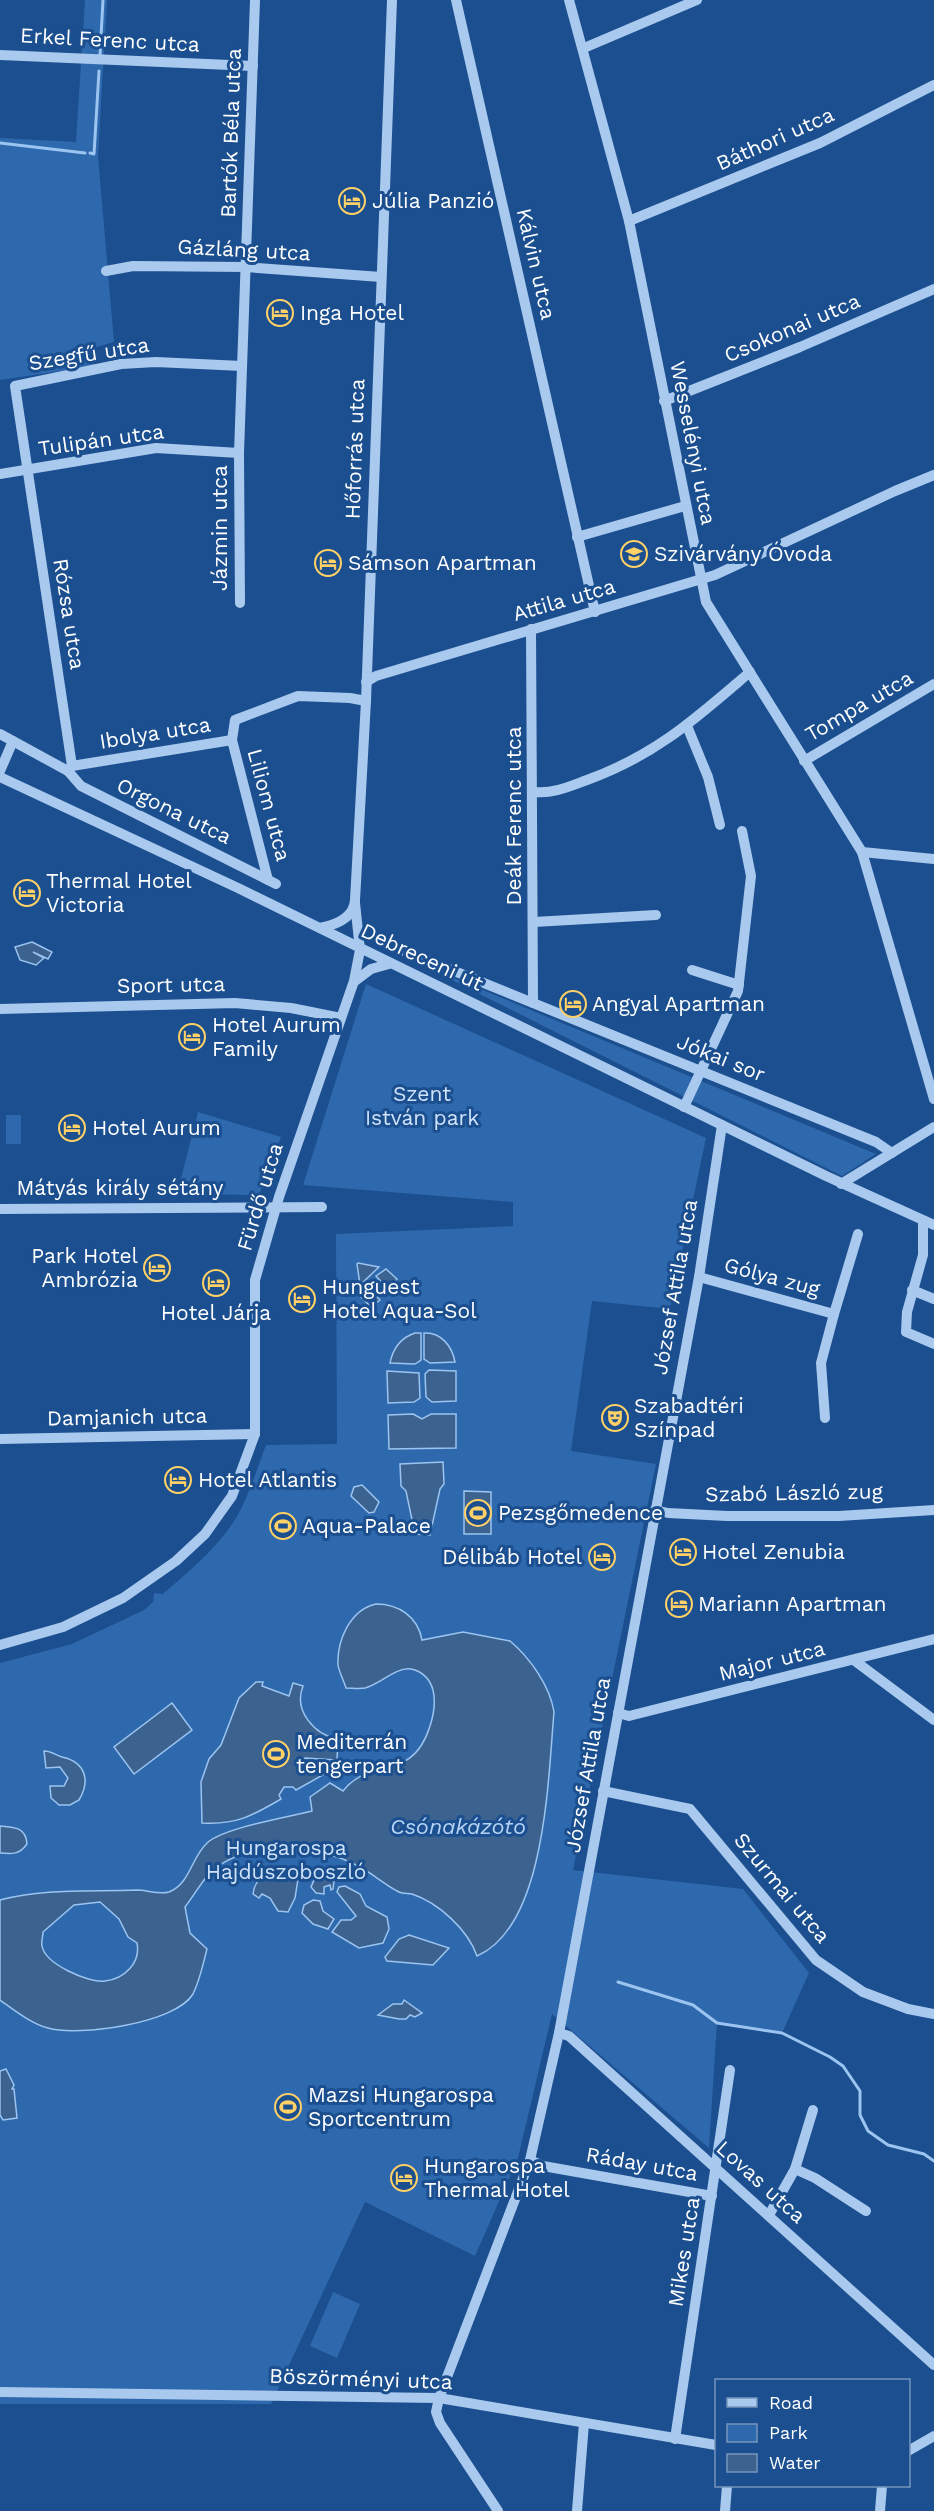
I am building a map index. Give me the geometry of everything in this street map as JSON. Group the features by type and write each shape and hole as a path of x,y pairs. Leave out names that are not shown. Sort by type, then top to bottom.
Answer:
{"street":[{"name":"Bartók Béla utca","path":"245,267 255,0"},
{"name":"Kálvin utca","path":"456,0 595,612"},
{"name":"Wesselényi utca","path":"569,0 584,48 629,221 706,602 862,852 934,1099"},
{"path":"584,48 697,0"},
{"name":"Hőforrás utca","path":"360,950 355,900 366,701 381,277 394,1"},
{"name":"Erkel Ferenc utca","path":"0,55 253,66"},
{"name":"Báthori utca","path":"629,221 820,143 934,85"},
{"name":"Gázláng utca","path":"106,271 133,266 245,267 381,277"},
{"path":"239,453 245,267"},
{"name":"Csokonai utca","path":"664,401 800,347 934,289"},
{"name":"Szegfű utca","path":"15,386 121,364 156,362 242,366"},
{"name":"Rózsa utca","path":"15,386 70,769"},
{"name":"Tulipán utca","path":"0,474 156,448 239,453"},
{"name":"Jázmin utca","path":"239,453 240,603"},
{"name":"Attila utca","path":"366,682 376,676 700,580 934,475"},
{"path":"577,537 685,506"},
{"name":"Deák Ferenc utca","path":"531,629 534,1003"},
{"path":"534,792 550,794 612,771 652,751 687,726 750,672"},
{"name":"Tompa utca","path":"804,761 934,684"},
{"name":"Ibolya utca","path":"70,769 232,740 235,720 298,696 350,698 366,701"},
{"path":"687,726 708,777 720,825"},
{"path":"0,735 70,769"},
{"name":"Liliom utca","path":"232,740 272,882"},
{"path":"0,771 13,741"},
{"name":"Orgona utca","path":"70,769 81,786 272,882"},
{"name":"Debreceni út","path":"0,777 320,928 360,950 841,1184 934,1225"},
{"path":"684,1107 739,985 751,876 742,831"},
{"path":"862,852 934,858"},
{"path":"320,928 346,917 354,907 355,900"},
{"path":"534,922 656,915"},
{"name":"Fürdő utca","path":"255,1434 254,1293 276,1206 354,981 360,950"},
{"name":"Jókai sor","path":"400,950 876,1142 892,1153"},
{"path":"354,981 371,969 389,964"},
{"path":"692,970 739,985"},
{"name":"Sport utca","path":"0,1009 235,1003 291,1008 341,1018"},
{"name":"József Attila utca","path":"439,2398 530,2160 559,2033 699,1277 722,1125"},
{"path":"841,1184 934,1127"},
{"path":"276,1206 322,1207"},
{"name":"Mátyás király sétány","path":"0,1209 276,1206"},
{"path":"923,1221 923,1255 912,1290 906,1332 934,1344"},
{"name":"Gólya zug","path":"825,1418 821,1363 858,1234"},
{"name":"Gólya zug","path":"699,1277 834,1314"},
{"path":"912,1290 934,1299"},
{"path":"0,1644 63,1627 123,1598 176,1561 205,1534 232,1496 255,1434"},
{"name":"Damjanich utca","path":"0,1439 255,1434"},
{"name":"Szabó László zug","path":"655,1510 668,1514 828,1516 934,1510"},
{"name":"Major utca","path":"618,1713 629,1716 855,1661 934,1639"},
{"path":"855,1661 934,1720"},
{"name":"Szurmai utca","path":"603,1791 690,1809 816,1960 863,1992 908,2009 934,2014"},
{"name":"Lovas utca","path":"559,2033 569,2036 934,2365"},
{"name":"Mikes utca","path":"675,2439 730,2070"},
{"path":"769,2215 795,2169 813,2110"},
{"name":"Ráday utca","path":"530,2160 543,2166 712,2196"},
{"path":"795,2169 815,2178 866,2211"},
{"name":"Böszörményi utca","path":"0,2392 439,2398 715,2445"},
{"path":"439,2398 436,2412 440,2423 498,2511"},
{"path":"577,2511 584,2423"},
{"path":"910,2450 934,2436"},
{"path":"725,2511 727,2487"},
{"path":"880,2511 882,2487"}],"green space":[{"path":"85,0 107,0 98,156 114,342 90,349 95,366 0,380 0,138 76,142"},
{"path":"418,963 876,1154 842,1176"},
{"name":"Hungarospa Hajdúszoboszló","path":"366,984 706,1138 670,1309 592,1301 571,1451 656,1464 573,1870 743,1889 809,1973 782,2033 717,2023 709,2148 552,2014 518,2158 475,2256 365,2202 271,2404 0,2404 0,1663 72,1644 144,1610 153,1602 154,1593 163,1594 206,1555 226,1533 245,1501 266,1445 337,1444 336,1234 513,1226 513,1202 303,1185"},
{"path":"198,1112 281,1137 259,1195 177,1194"},
{"path":"6,1115 21,1115 21,1144 6,1144"},
{"path":"333,2292 360,2304 337,2358 310,2346"}],"water":[{"path":"32,942 52,952 48,959 33,952 44,958 36,965 20,960 15,947"},
{"path":"357,1264 379,1267 360,1285"},
{"path":"386,1269 397,1279 389,1290 376,1276"},
{"path":"367,1286 380,1300 371,1307 359,1295"},
{"path":"415,1333 421,1333 421,1360 415,1364 390,1363 398,1344"},
{"path":"424,1333 436,1335 445,1341 455,1362 430,1363 424,1359"},
{"path":"429,1370 456,1371 456,1401 432,1402 426,1397 425,1374"},
{"path":"387,1371 419,1373 420,1398 414,1402 388,1403"},
{"path":"413,1414 422,1419 431,1414 456,1414 456,1448 389,1449 388,1415"},
{"path":"443,1462 444,1484 440,1489 430,1535 415,1534 406,1491 401,1486 400,1464"},
{"path":"362,1485 379,1502 374,1512 369,1513 351,1496 354,1487"},
{"name":"Pezsgőmedence","path":"464,1491 491,1492 491,1534 464,1534"},
{"name":"Csónakázótó","path":"376,1604 400,1609 412,1619 422,1640 463,1632 510,1641 532,1664 552,1702 554,1712 549,1774 539,1847 530,1883 517,1915 500,1940 477,1956 460,1927 442,1911 422,1898 399,1892 358,1866 318,1852 278,1849 258,1851 240,1855 223,1863 209,1874 185,1907 190,1933 207,1949 193,1994 183,2004 168,2013 148,2020 103,2029 62,2030 36,2023 0,2000 0,1900 68,1891 169,1892 182,1883 202,1849 215,1838 241,1828 312,1811 310,1797 330,1783 343,1791 365,1774 402,1763 413,1756 422,1744 433,1713 434,1695 428,1679 419,1672 405,1669 365,1688 346,1688 339,1671 338,1655 343,1636 352,1619 367,1607","holes":["100,1902 119,1919 128,1937 137,1943 138,1950 130,1969 112,1980 98,1981 78,1976 59,1966 45,1953 42,1946 43,1932 74,1905"]},
{"name":"Mediterrán tengerpart","path":"256,1682 263,1682 262,1686 289,1696 293,1683 303,1686 301,1704 304,1713 321,1733 338,1739 337,1760 305,1758 304,1763 312,1761 314,1764 322,1764 329,1768 328,1772 296,1790 293,1787 284,1787 279,1795 281,1799 252,1815 234,1821 202,1823 201,1782 209,1759 221,1745 239,1698"},
{"path":"172,1703 192,1730 134,1774 114,1747"},
{"path":"44,1751 70,1759 81,1768 84,1773 85,1786 79,1800 70,1805 59,1805 51,1798 50,1786 64,1786 68,1778 60,1767 46,1768"},
{"path":"0,1826 22,1831 27,1844 15,1853 0,1853"},
{"path":"268,1875 296,1876 298,1879 295,1898 288,1912 278,1911 270,1898 262,1894 259,1898 253,1894 258,1881"},
{"path":"316,1876 334,1881 333,1889 331,1890 330,1885 324,1887 324,1894 316,1893 311,1887"},
{"path":"345,1886 360,1894 366,1906 387,1917 389,1929 383,1943 359,1948 332,1932 341,1920 351,1920 356,1916 337,1892 339,1887"},
{"path":"313,1900 320,1901 323,1911 334,1919 328,1929 313,1924 302,1913 304,1905"},
{"path":"409,1935 449,1948 433,1965 387,1961 385,1957 399,1939"},
{"path":"404,2000 422,2013 415,2017 410,2015 406,2019 378,2015 393,2004 402,2004"},
{"path":"6,2069 14,2085 12,2089 14,2089 17,2118 3,2120 0,2115 0,2071"}],"waterway":[{"path":"100,55 103,0"},
{"path":"90,153 94,154 99,71"},
{"path":"0,143 85,153"},
{"path":"618,1982 693,2005 717,2023 782,2033 830,2057 843,2066 860,2091 860,2115 868,2131 888,2145 924,2154 934,2161"}],"place":[{"name":"Júlia Panzió","path":"352,201"},
{"name":"Inga Hotel","path":"280,313"},
{"name":"Szivárvány Óvoda","path":"634,554"},
{"name":"Sámson Apartman","path":"328,563"},
{"name":"Thermal Hotel Victoria","path":"27,893"},
{"name":"Angyal Apartman","path":"573,1004"},
{"name":"Hotel Aurum Family","path":"192,1037"},
{"name":"Hotel Aurum","path":"72,1128"},
{"name":"Park Hotel Ambrózia","path":"157,1268"},
{"name":"Hotel Járja","path":"216,1283"},
{"name":"Hunguest Hotel Aqua-Sol","path":"302,1299"},
{"name":"Szabadtéri Színpad","path":"615,1418"},
{"name":"Hotel Atlantis","path":"178,1480"},
{"name":"Pezsgőmedence","path":"478,1513"},
{"name":"Aqua-Palace","path":"283,1526"},
{"name":"Hotel Zenubia","path":"683,1552"},
{"name":"Délibáb Hotel","path":"602,1557"},
{"name":"Mariann Apartman","path":"679,1604"},
{"name":"Mediterrán tengerpart","path":"276,1754"},
{"name":"Mazsi Hungarospa Sportcentrum","path":"288,2107"},
{"name":"Hungarospa Thermal Hotel","path":"404,2178"}],"park label":[{"name":"Szent István park","path":"422,1106"}]}
